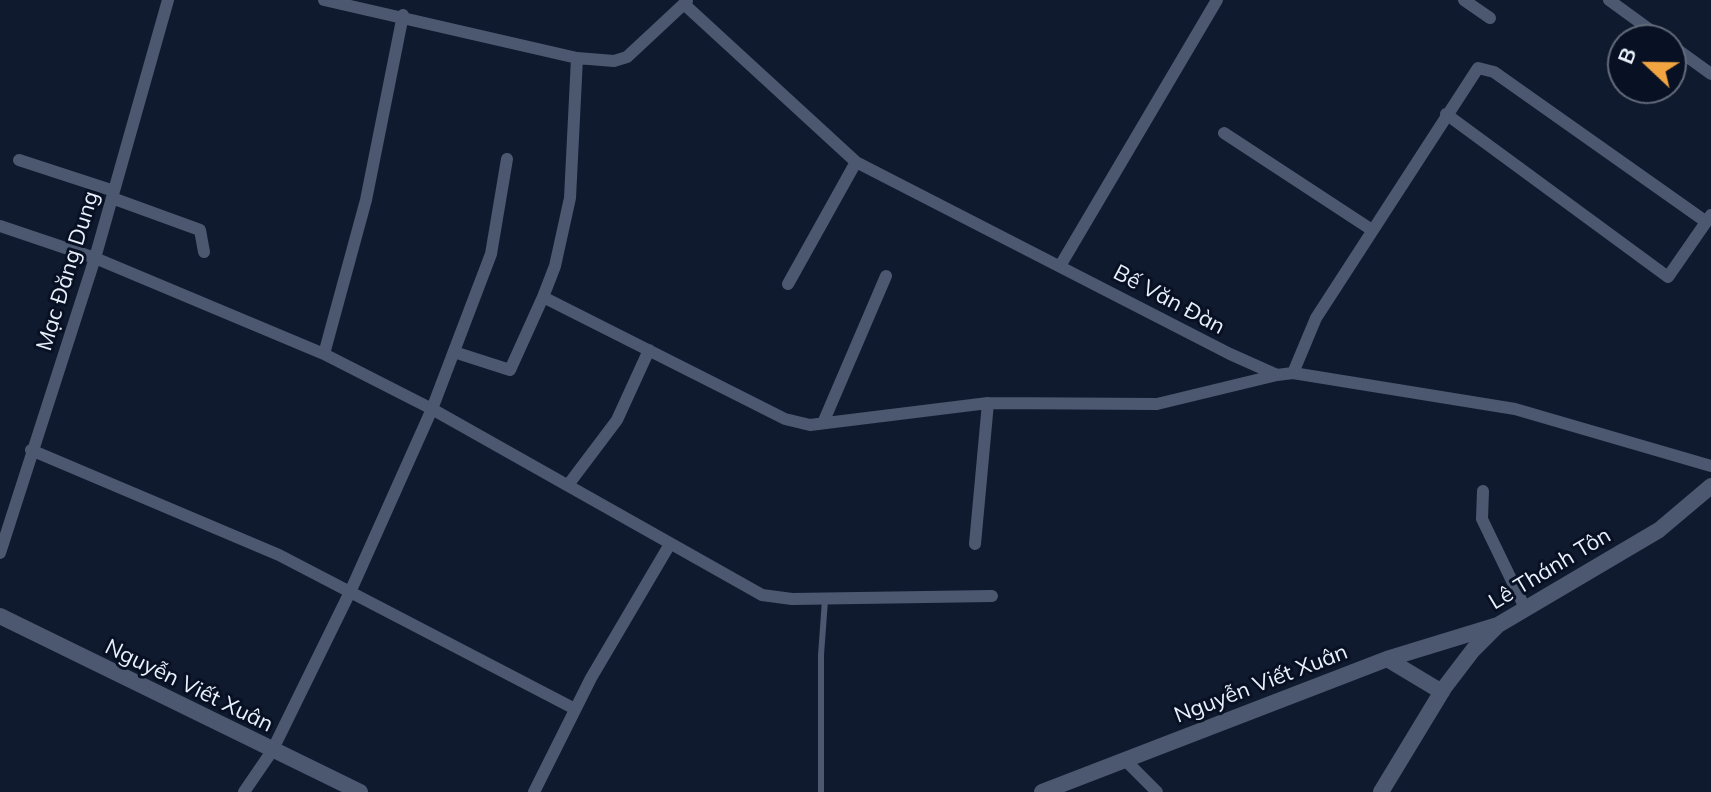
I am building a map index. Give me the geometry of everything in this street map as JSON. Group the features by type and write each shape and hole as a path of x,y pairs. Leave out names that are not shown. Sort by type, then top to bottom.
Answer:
{"street":[{"name":"Mạc Đăng Dung","path":"0,553 95,258 168,0"},
{"path":"324,0 403,15 577,58 614,61 627,57 686,2"},
{"path":"1060,266 1217,0"},
{"path":"1464,0 1490,18"},
{"path":"1609,0 1642,24"},
{"name":"Bế Văn Đàn","path":"686,2 856,162 1163,321 1277,375"},
{"path":"324,354 366,200 403,15"},
{"path":"1687,57 1711,74"},
{"path":"454,352 510,370 543,297 555,266 570,198 577,58"},
{"path":"1293,373 1316,318 1446,114 1473,73 1486,68 1708,218 1668,277 1446,114"},
{"path":"1224,133 1372,230"},
{"path":"244,792 272,751 351,590 432,409 491,254 507,159"},
{"path":"19,160 200,230 204,252"},
{"path":"788,284 856,162"},
{"path":"0,226 95,258 324,354 432,409 762,595 825,599 992,596"},
{"path":"823,423 886,276"},
{"path":"543,297 785,419 810,425 988,403 1157,404 1293,373 1515,409 1711,466"},
{"path":"568,485 617,420 649,350"},
{"path":"975,544 988,403"},
{"path":"31,450 209,523 351,590 575,709"},
{"name":"Lê Thánh Tôn","path":"1381,792 1442,692 1473,650 1498,625 1659,530 1711,486"},
{"path":"1483,491 1482,519 1525,608"},
{"path":"534,792 624,619 670,544"},
{"name":"Nguyễn Viết Xuân","path":"0,616 360,792"},
{"name":"Nguyễn Viết Xuân","path":"1042,792 1387,659 1498,625"},
{"path":"1387,659 1442,692"},
{"path":"1125,760 1157,792"}],"lane":[{"path":"821,792 821,655 825,599"}]}
